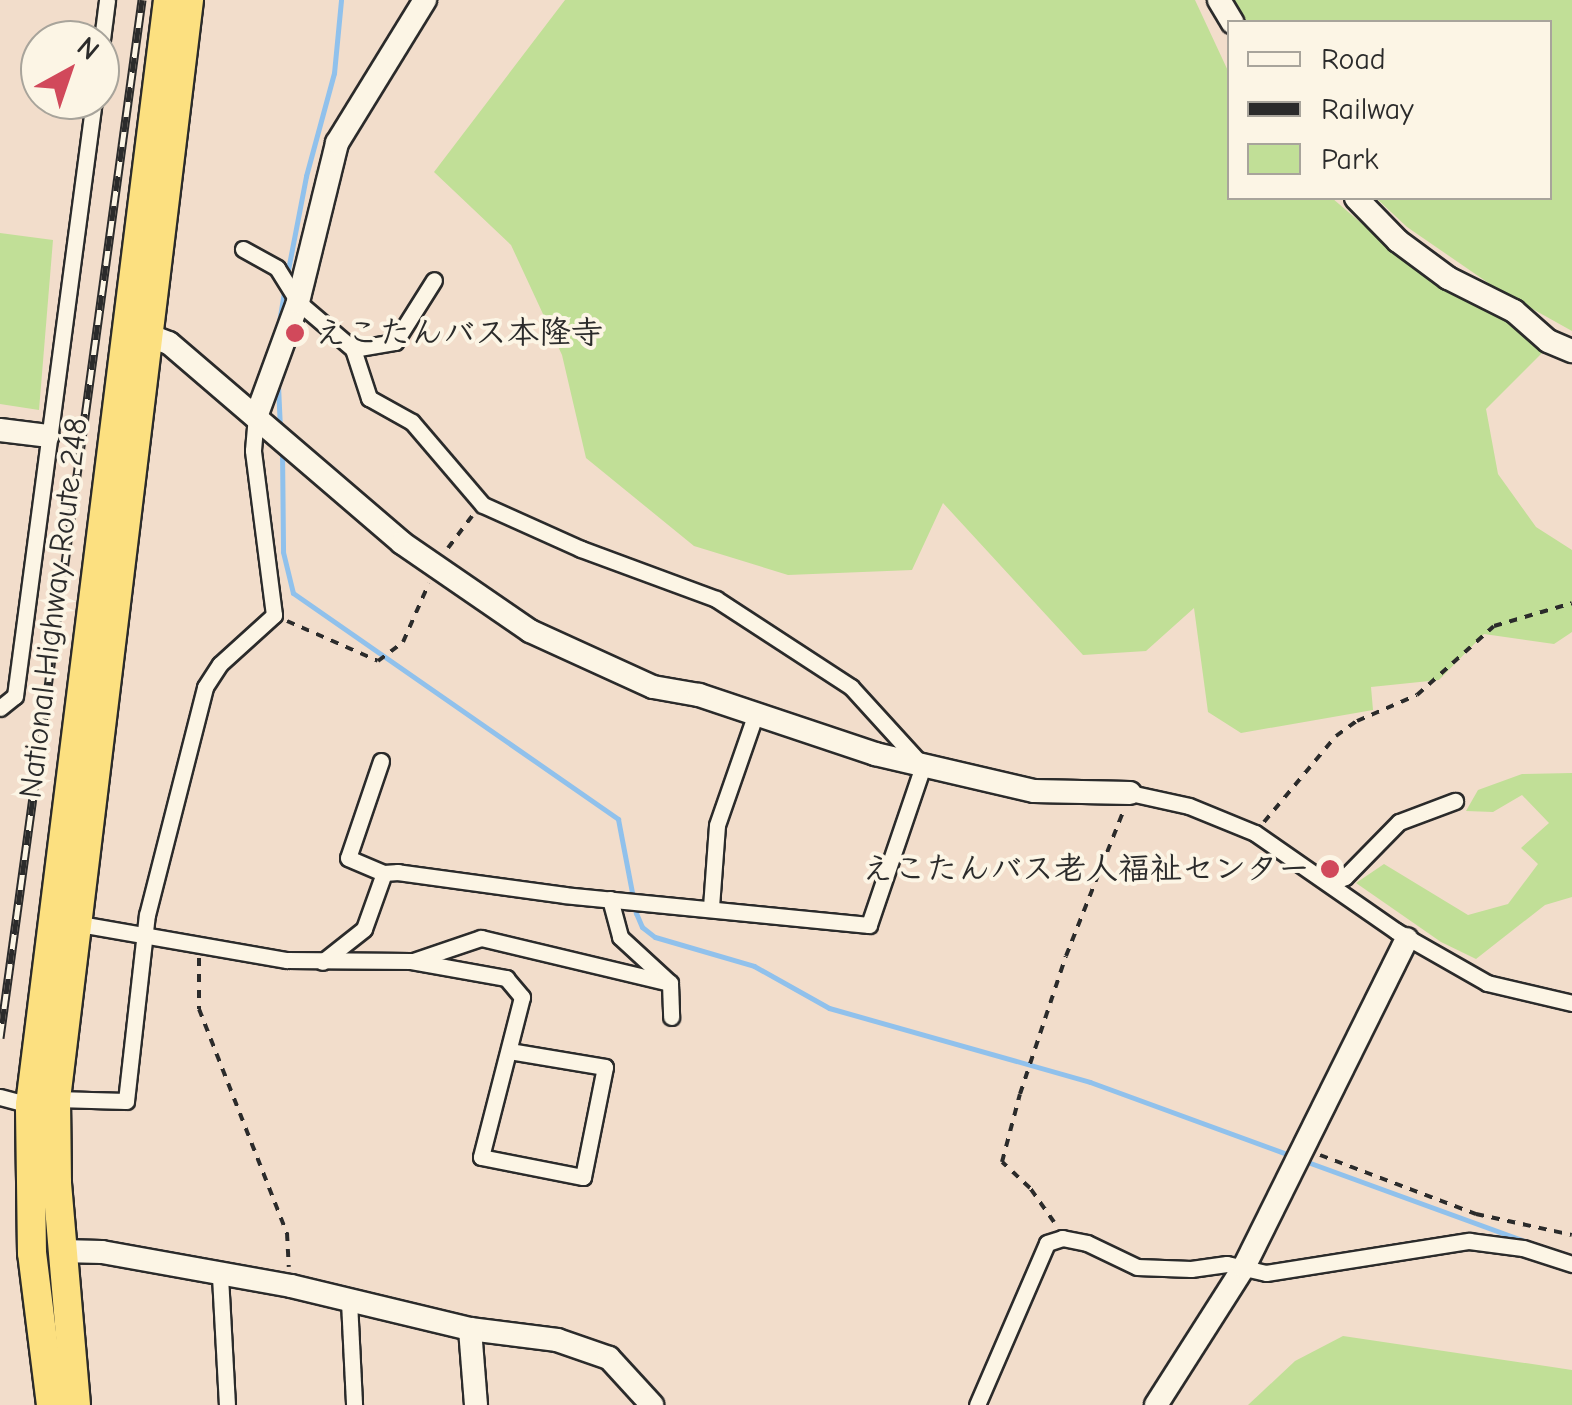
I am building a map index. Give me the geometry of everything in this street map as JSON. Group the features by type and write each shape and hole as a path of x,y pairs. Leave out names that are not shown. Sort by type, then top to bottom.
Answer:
{"highway":[{"name":"National Highway Route 248","path":"138,330 168,0"},
{"name":"National Highway Route 248","path":"50,1405 32,1253 42,1102 138,330 189,0"},
{"name":"National Highway Route 248","path":"42,1102 76,1405"}],"street":[{"path":"0,1098 42,1102 126,1100 143,937 206,687 220,664 274,615 253,450 264,424 271,378 298,302 336,143 425,0"},
{"path":"0,708 14,696 91,120"},
{"path":"1358,200 1398,241 1448,278 1514,312 1548,340 1572,351"},
{"path":"243,249 277,268 298,302 353,349 369,398 412,422 483,504 581,549 716,599 851,687 923,766"},
{"path":"353,349 395,342 434,280"},
{"path":"138,330 295,448 436,568 530,631 653,687 756,713 923,766 1034,790 1130,794 1189,806 1255,833 1407,939 1487,982 1572,1003"},
{"path":"0,430 48,436"},
{"path":"711,907 716,825 756,713"},
{"path":"381,760 348,858 384,873 869,925 923,766"},
{"path":"1331,883 1345,877 1399,822 1455,801"},
{"path":"322,962 364,928 384,873"},
{"path":"610,899 620,937 670,983 671,1017"},
{"path":"63,921 287,960 411,961 506,978 522,997 508,1051 481,1157 583,1177 605,1068 508,1051"},
{"path":"411,961 481,938 670,983"},
{"path":"1156,1405 1244,1267 1407,939"},
{"path":"977,1405 1048,1243 1062,1238 1087,1243 1137,1267 1244,1267 1266,1272 1468,1241 1523,1248 1572,1264"},
{"path":"61,1251 102,1252 291,1286 470,1329 558,1340 609,1358 652,1405"},
{"path":"220,1276 226,1405"},
{"path":"349,1301 354,1405"},
{"path":"470,1329 476,1405"}],"path":[{"path":"274,615 378,662 403,642 436,568 459,530 483,504"},
{"path":"1255,833 1336,736 1357,721 1418,695 1494,626 1572,603"},
{"path":"1062,1238 1030,1188 1002,1162 1032,1056 1130,794"},
{"path":"198,944 199,1009 287,1233 291,1286"},
{"path":"1302,1156 1476,1214 1572,1235"}],"green space":[{"path":"565,0 1195,0 1227,69 1227,200 1334,200 1409,264 1548,347 1486,409 1498,474 1536,527 1572,550 1572,632 1554,644 1484,634 1439,680 1371,687 1373,710 1241,733 1208,712 1194,608 1146,651 1083,655 943,503 912,570 788,575 694,546 586,458 562,355 511,245 434,172"},
{"path":"1230,0 1572,0 1572,331 1500,291 1407,227 1378,200 1552,200 1552,20 1241,20"},
{"path":"0,233 53,240 39,410 0,404"},
{"path":"1572,773 1572,897 1545,905 1476,959 1441,942 1356,883 1384,864 1468,915 1508,904 1538,864 1521,848 1549,823 1522,795 1493,812 1466,811 1478,790 1522,774"},
{"path":"1343,1336 1572,1370 1572,1405 1248,1405 1295,1361"}],"waterway":[{"path":"287,275 306,176 334,73 341,0"},
{"path":"277,334 285,286"},
{"path":"278,385 280,429"},
{"path":"282,450 283,552 293,593 618,819 636,913 642,927 655,937 754,966 829,1008 1090,1082 1292,1156"},
{"path":"1302,1160 1527,1242"}],"railway":[{"path":"0,1038 142,0"}],"place":[{"name":"えこたんバス本隆寺","path":"295,333"},
{"name":"えこたんバス老人福祉センター","path":"1330,869"}]}
